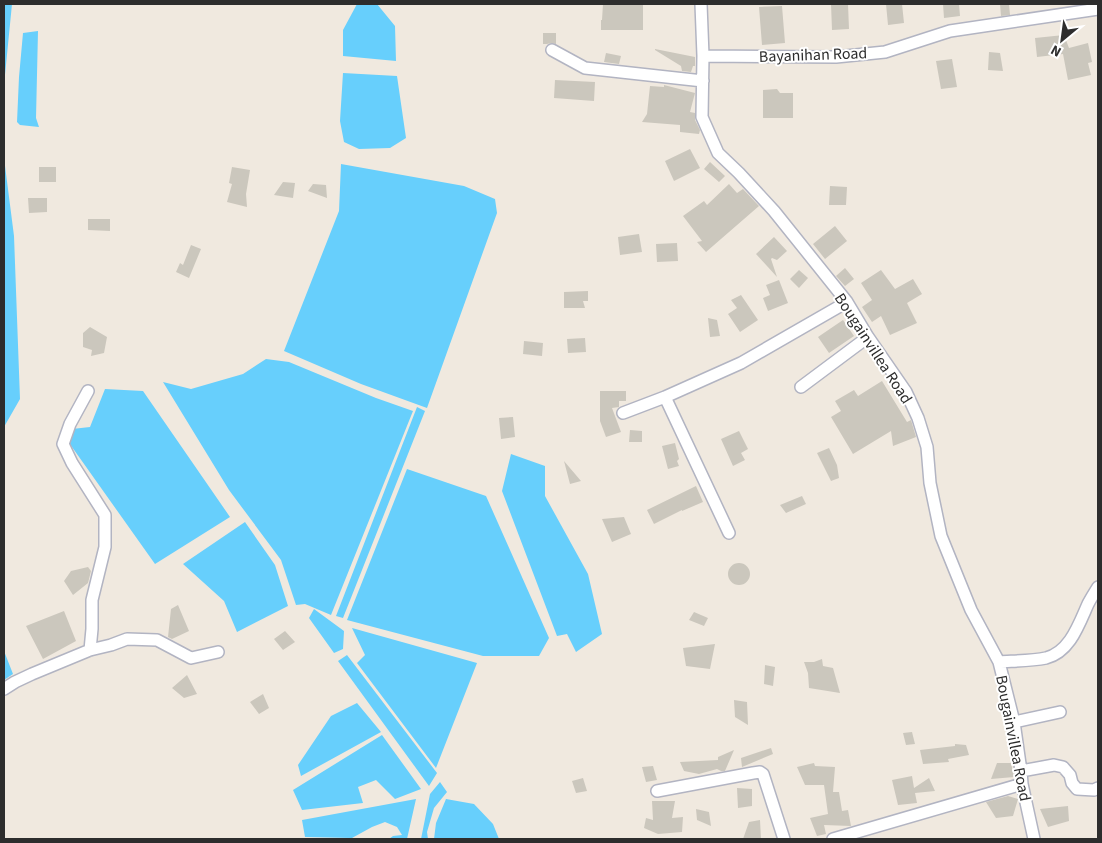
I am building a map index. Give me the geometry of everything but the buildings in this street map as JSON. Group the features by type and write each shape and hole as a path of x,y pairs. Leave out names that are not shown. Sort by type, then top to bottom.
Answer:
{"street":[{"name":"Bougainvillea Road","path":"701,4 703,56 702,117 718,153 740,173 774,211 847,302 906,392 918,418 927,447 930,483 940,536 971,610 999,662 1014,722 1022,784 1034,839"},
{"name":"Bayanihan Road","path":"703,56 836,56 885,52 950,31 1098,9"},
{"path":"552,50 585,68 703,81"},
{"path":"623,413 665,397 741,363 847,302"},
{"path":"802,387 868,336"},
{"path":"88,391 70,424 63,444 72,463 105,516 105,547 92,600 90,650"},
{"path":"665,397 728,533"},
{"path":"999,662 1024,661 1048,657 1060,651 1094,603 1098,587"},
{"path":"4,689 32,674 90,650 127,639 157,640 191,658 218,652"},
{"path":"1014,722 1060,712"},
{"path":"1021,770 1054,765 1063,767 1070,775 1072,783 1077,789 1094,790 1098,788"},
{"path":"657,791 760,772 763,774 784,839"},
{"path":"833,839 1022,784"}],"water":[{"path":"4,4 12,4 4,85"},
{"path":"357,4 377,4 395,26 396,61 343,56 343,30"},
{"path":"38,31 36,118 39,127 20,125 17,122 23,33"},
{"path":"343,73 397,76 406,138 390,148 359,149 344,142 340,121"},
{"path":"4,158 14,236 20,399 4,427"},
{"path":"341,164 464,186 495,199 497,213 427,408 361,384 284,351 339,211"},
{"path":"266,359 289,362 376,398 413,411 331,615 305,604 296,605 281,560 229,490 163,382 191,389 243,374"},
{"path":"105,389 143,391 230,517 155,564 67,440 72,429 90,427"},
{"path":"417,407 425,411 343,618 336,616"},
{"path":"511,454 545,466 545,496 588,574 602,634 576,652 567,634 557,636 502,491"},
{"path":"407,469 486,496 549,638 539,656 483,656 347,620"},
{"path":"245,522 275,565 288,606 237,632 224,601 183,564"},
{"path":"314,609 344,631 343,649 334,653 309,618"},
{"path":"352,628 477,663 436,768 357,663 365,655"},
{"path":"4,651 13,674 4,680"},
{"path":"347,655 437,773 429,786 338,661"},
{"path":"357,703 381,732 301,776 298,765 331,716"},
{"path":"382,735 421,789 395,799 376,780 358,787 363,803 302,810 293,790"},
{"path":"440,782 447,792 434,808 427,832 428,839 421,839 430,794"},
{"path":"416,799 407,839 389,839 393,836 402,835 397,827 385,822 352,838 305,837 302,820"},
{"path":"446,799 474,804 493,824 499,839 434,839 436,823"}]}
